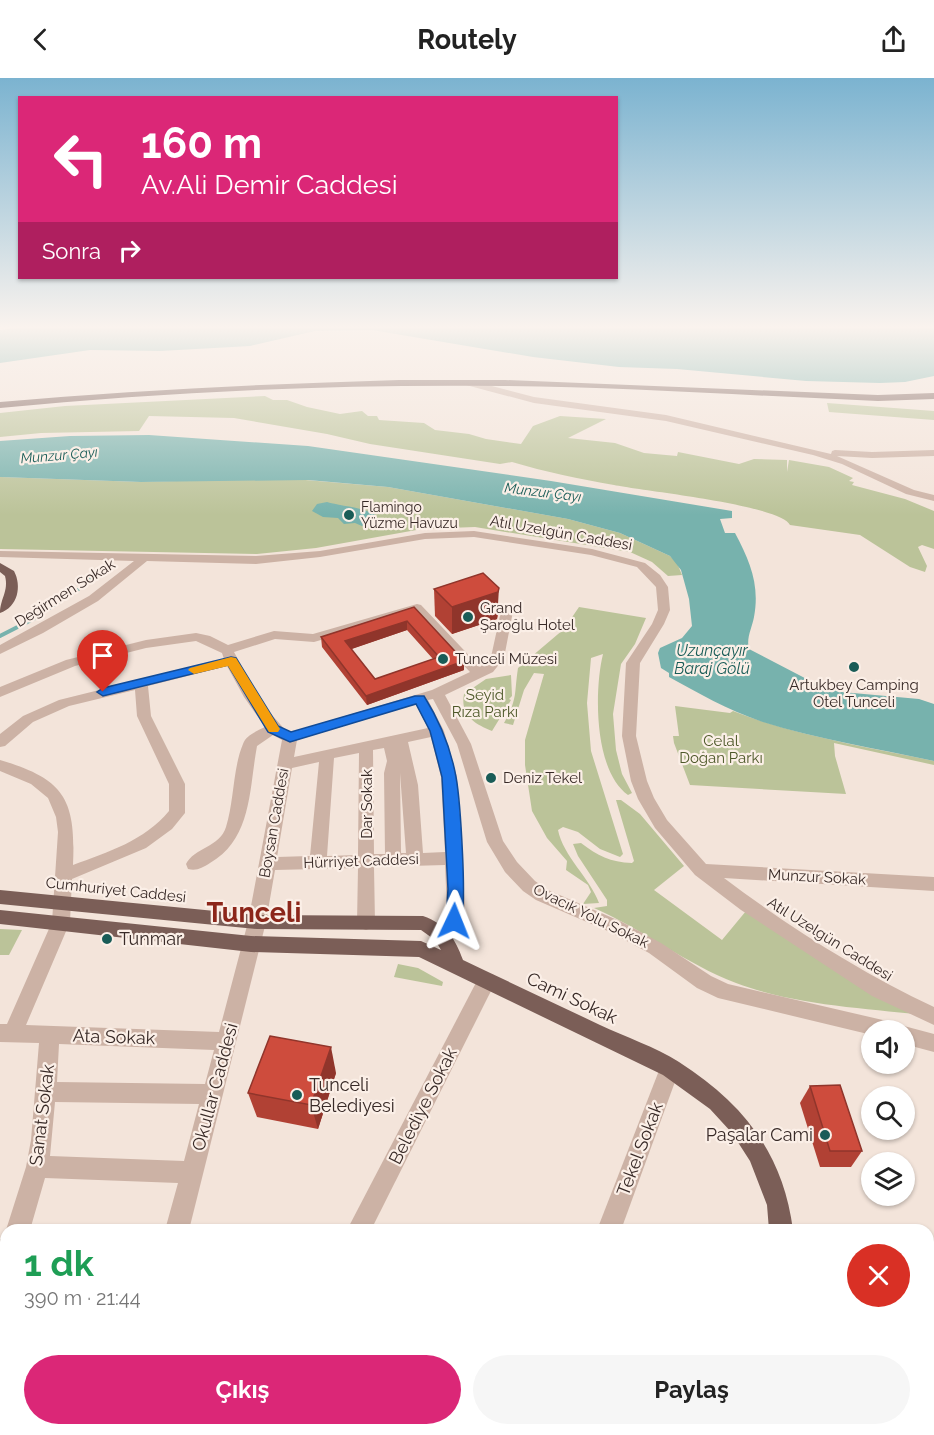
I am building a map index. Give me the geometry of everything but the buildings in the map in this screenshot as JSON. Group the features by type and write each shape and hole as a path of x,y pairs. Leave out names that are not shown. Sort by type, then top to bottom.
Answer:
{"main road":[{"path":"0,405 77,397 238,388"},
{"path":"0,410 65,403 270,392 428,388"},
{"path":"520,388 876,402 934,401"},
{"path":"631,388 878,398 934,396"},
{"path":"0,567 10,574 14,590 10,600 0,609"},
{"name":"Cumhuriyet Caddesi","path":"0,897 64,902 164,915 256,922 423,923 434,927 445,936"},
{"name":"Cami Sokak","path":"0,917 251,944 421,949 670,1068 717,1102 740,1126 758,1154 771,1182 778,1205 780,1224"},
{"path":"445,936 456,966"}],"street":[{"path":"490,388 545,402 666,418 816,453 846,462 910,492 934,498"},
{"path":"816,453 872,455 934,453"},
{"name":"Atıl Uzelgün Caddesi","path":"0,554 239,560 320,554 425,536 474,534 592,552 641,565 657,578 662,587 664,610 658,624 633,663 629,736 639,781 652,810 672,838 701,870 747,905 879,990 934,1016"},
{"name":"Değirmen Sokak","path":"0,651 52,624 105,591 143,559"},
{"path":"0,742 28,719 43,711 64,703 141,684 229,655 274,635 314,638 422,607 424,613 479,674"},
{"path":"0,693 37,674 122,650 196,638 206,639 229,655 273,729 290,737 420,699 488,669 497,658 507,611"},
{"path":"64,875 139,844 164,828 177,813 177,784 144,716 141,684"},
{"name":"Ovacık Yolu Sokak","path":"437,693 464,744 495,842 511,867 529,886 542,895 616,927 655,948 704,982 725,992 861,1024"},
{"path":"420,699 436,731 450,784 456,910 454,921 445,936"},
{"path":"194,864 222,848 229,840 234,829 250,744 258,736 273,729"},
{"path":"285,764 436,731"},
{"name":"Boysan Caddesi","path":"251,944 290,737"},
{"path":"395,741 410,785 414,859"},
{"path":"393,860 392,772 395,761 395,741"},
{"name":"Dar Sokak","path":"366,747 366,923"},
{"path":"318,862 327,755"},
{"path":"0,765 32,776 54,793 65,817 64,902 61,922 7,1033"},
{"name":"Hürriyet Caddesi","path":"267,864 454,858"},
{"name":"Munzur Sokak","path":"701,870 934,884"},
{"name":"Okullar Caddesi","path":"179,1224 251,944"},
{"name":"Belediye Sokak","path":"362,1224 488,981"},
{"name":"Ata Sokak","path":"7,1033 227,1041"},
{"name":"Sanat Sokak","path":"20,1224 37,1167 47,1092 50,1034"},
{"path":"915,1038 934,1043"},
{"name":"Tekel Sokak","path":"611,1224 670,1068"},
{"path":"47,1092 214,1094"},
{"path":"37,1167 193,1172"}],"green space":[{"path":"265,396 273,400 287,400 340,414 362,411 368,416 377,416 379,420 424,423 435,430 521,444 533,426 560,416 606,419 568,438 615,443 644,453 677,456 678,452 739,464 754,459 787,460 787,472 789,460 829,467 853,478 849,481 854,482 852,485 905,499 934,511 934,549 922,545 918,547 927,566 925,572 910,567 860,535 790,525 781,518 763,511 738,505 630,488 512,462 500,464 370,444 234,418 149,416 139,431 41,433 0,437 0,413 65,406"},
{"path":"827,403 934,411 934,420 829,412"},
{"path":"0,477 141,482 282,478 388,487 568,519 620,533 670,556 677,563 682,575 668,576 652,562 630,552 475,527 422,529 316,548 257,554 0,549"},
{"path":"579,607 646,618 635,644 621,664 613,714 616,750 622,774 632,793 628,795 617,784 608,768 599,729 598,688 603,654 591,658 587,703 591,751 623,854 620,857 600,849 578,832 563,827 558,830 565,849 590,885 599,903 583,904 591,892 588,885 566,870 567,861 547,838 532,811 525,765 525,740 544,674 534,673 524,690 513,725 504,723 514,701 518,668 564,629"},
{"name":"Seyid Rıza Parkı","path":"511,675 512,696 509,699 511,700 492,731 474,722 464,708 464,694 486,679"},
{"name":"Celal Doğan Parkı","path":"675,706 730,713 733,711 807,734 934,761 934,765 834,743 835,756 846,794 690,785 674,743 673,736 679,736"},
{"path":"616,800 621,800 640,814 684,866 654,890 722,940 746,911 931,1016 832,1005 759,991 700,966 594,908 607,906 607,900 578,856 573,844 581,843 611,860 632,863 634,861"},
{"path":"0,929 22,930 9,955 0,955"},
{"path":"398,964 418,968 443,982 442,986 394,977"}],"water":[{"name":"Uzunçayır Baraj Gölü","path":"149,435 308,446 551,481 732,511 732,518 720,519 725,533 735,533 749,563 755,584 756,605 749,637 749,649 822,687 842,692 919,699 934,704 934,761 824,738 760,721 702,695 669,677 669,673 661,668 658,653 660,648 682,638 692,626 689,599 681,570 670,556 620,533 568,519 388,487 308,480 141,482 0,477 0,441 70,436"},
{"name":"Flamingo Yüzme Havuzu","path":"327,502 362,509 377,517 371,523 362,526 355,523 344,524 338,518 323,517 312,511 317,504"}],"waterway":[{"path":"38,616 79,589 102,567"},
{"path":"0,636 41,615"}],"slow traffic":[{"path":"194,670 231,661 274,729"}],"place":[{"name":"Flamingo Yüzme Havuzu","path":"349,515"},
{"name":"Grand Şaroğlu Hotel","path":"468,617"},
{"name":"Tunceli Müzesi","path":"443,659"},
{"name":"Artukbey Camping Otel Tunceli","path":"854,667"},
{"name":"Deniz Tekel","path":"491,778"},
{"name":"Tunmar","path":"107,939"},
{"name":"Tunceli Belediyesi","path":"297,1095"},
{"name":"Paşalar Cami","path":"825,1135"}],"district":[{"name":"Tunceli","path":"254,913"}],"route":[{"path":"103,692 231,661 273,729 290,737 420,699 436,731 451,790 456,889 454,921"}],"water label":[{"name":"Munzur Çayı","path":"59,455"},
{"name":"Munzur Çayı","path":"543,492"}]}
